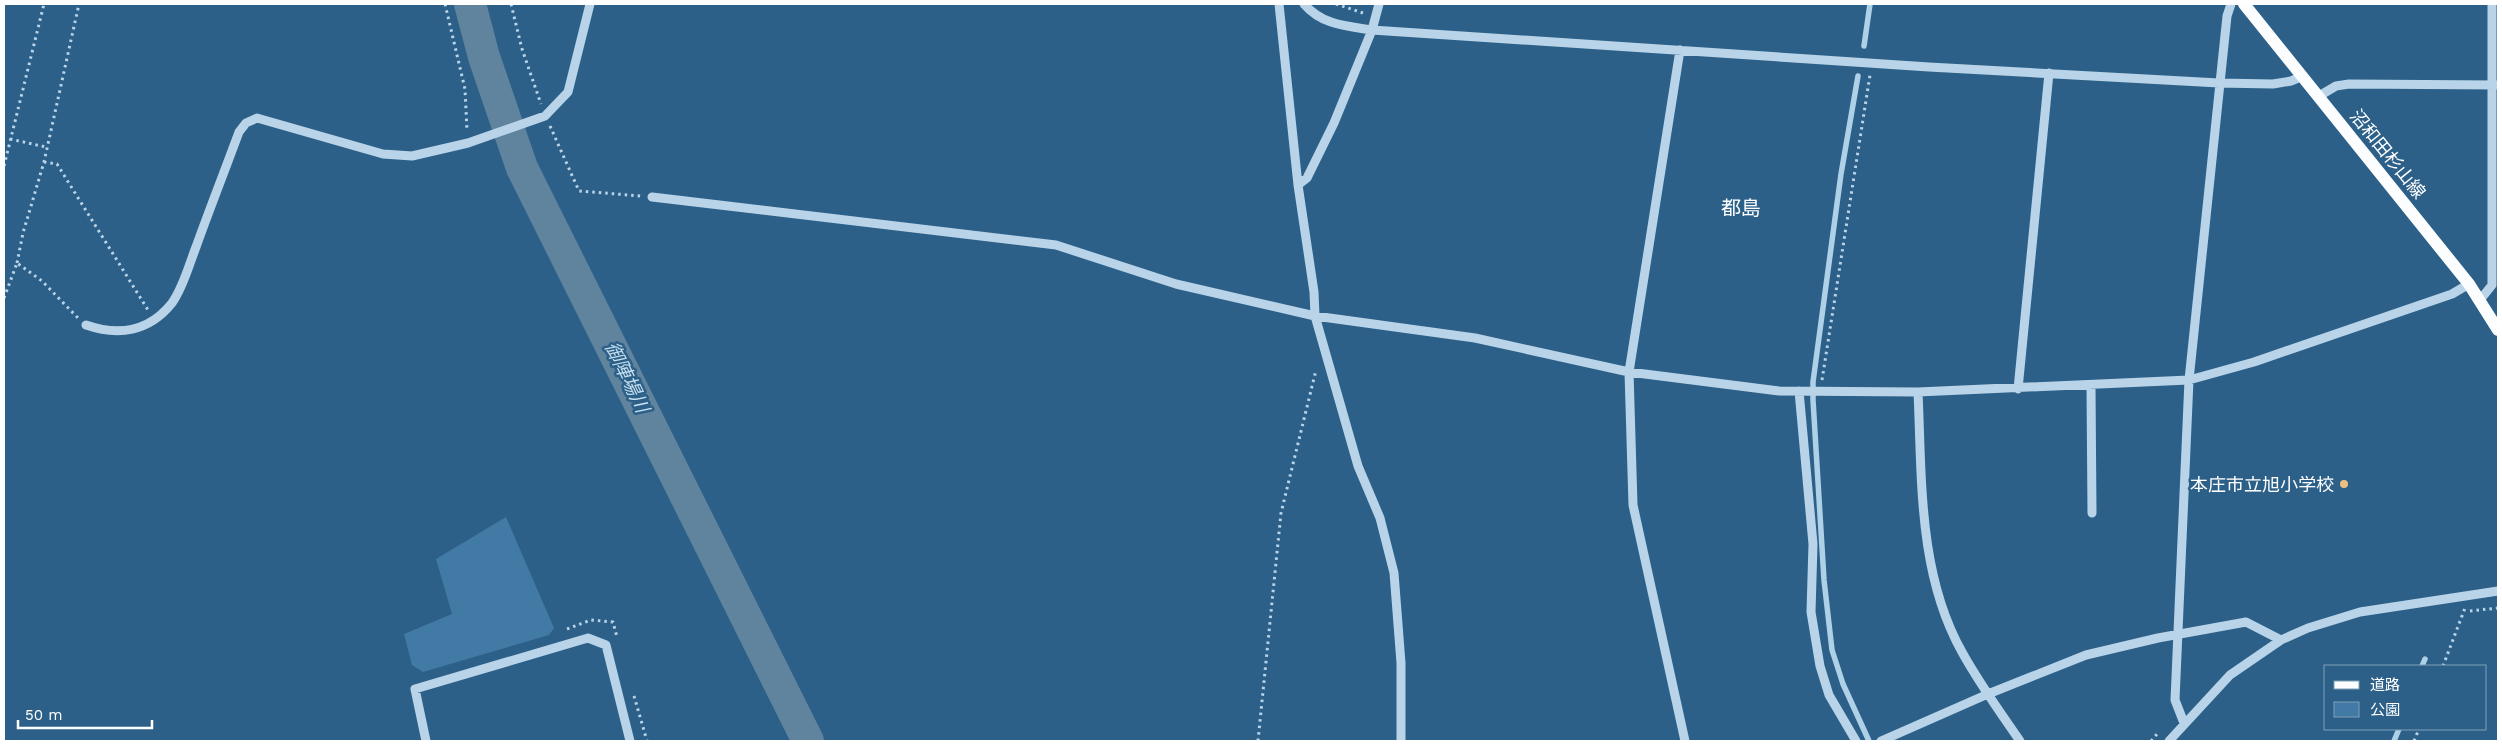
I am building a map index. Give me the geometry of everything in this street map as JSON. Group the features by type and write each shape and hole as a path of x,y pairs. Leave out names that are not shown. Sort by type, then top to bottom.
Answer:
{"main road":[{"name":"沼和田杉山線","path":"2244,4 2469,284 2498,330"}],"street":[{"path":"86,325 102,331 131,332 153,319 172,303 185,275 239,132 246,123 257,118 383,154 412,156 468,143 545,116 568,92 590,4"},
{"path":"1279,4 1298,184 1314,292 1315,316 1358,466 1380,518 1394,573 1401,663 1401,741"},
{"path":"1304,4 1319,18 1334,24 1372,30 1454,36 2220,83 2273,84 2291,81 2303,76"},
{"path":"1298,184 1307,178 1334,122 1372,30 1379,4"},
{"path":"2184,723 2175,700 2190,380 2226,16 2231,4"},
{"path":"2480,300 2492,286 2495,85 2492,4"},
{"path":"1680,50 1629,372 1633,505 1685,741"},
{"path":"2018,389 2049,73"},
{"path":"2319,96 2336,86 2349,84 2495,85"},
{"path":"652,197 1056,245 1176,284 1315,316 1476,338 1629,372 1799,391 1918,392 2091,386 2190,380 2254,362 2452,294 2469,284"},
{"path":"2091,386 2092,513"},
{"path":"1799,391 1813,544 1813,621 1820,666 1829,695 1856,741"},
{"path":"1918,392 1924,524 1931,566 1946,617 1961,651 2020,741"},
{"path":"2169,741 2230,675 2281,640 2308,628 2360,612 2498,591"},
{"path":"1881,741 1988,694 2086,655 2246,622 2281,640"},
{"path":"426,741 415,689 588,638 606,645 630,741"}],"path":[{"path":"4,166 44,4"},
{"path":"4,298 17,263 23,234 44,162 79,4"},
{"path":"445,4 465,88 468,143"},
{"path":"511,4 522,49 545,116 579,191 652,197"},
{"path":"1336,4 1376,17"},
{"path":"1820,390 1872,62"},
{"path":"10,139 46,147"},
{"path":"44,162 57,164 153,319"},
{"path":"17,263 42,281 86,325"},
{"path":"1258,741 1281,513 1323,342"},
{"path":"2443,665 2471,595"},
{"path":"2470,610 2498,608"}],"green space":[{"path":"506,517 554,628 549,635 423,672 412,665 404,634 452,614 436,559"}],"waterway":[{"name":"御陣場川","path":"470,4 484,57 522,168 808,741"},
{"path":"1864,46 1870,4"},
{"path":"1858,76 1841,174 1813,382 1813,400 1824,580 1832,650 1843,684 1869,741"},
{"path":"2422,665 2425,659"},
{"path":"2394,741 2399,730"}],"place":[{"name":"本庄市立旭小学校","path":"2344,484"}],"district":[{"name":"都島","path":"1741,208"}]}
